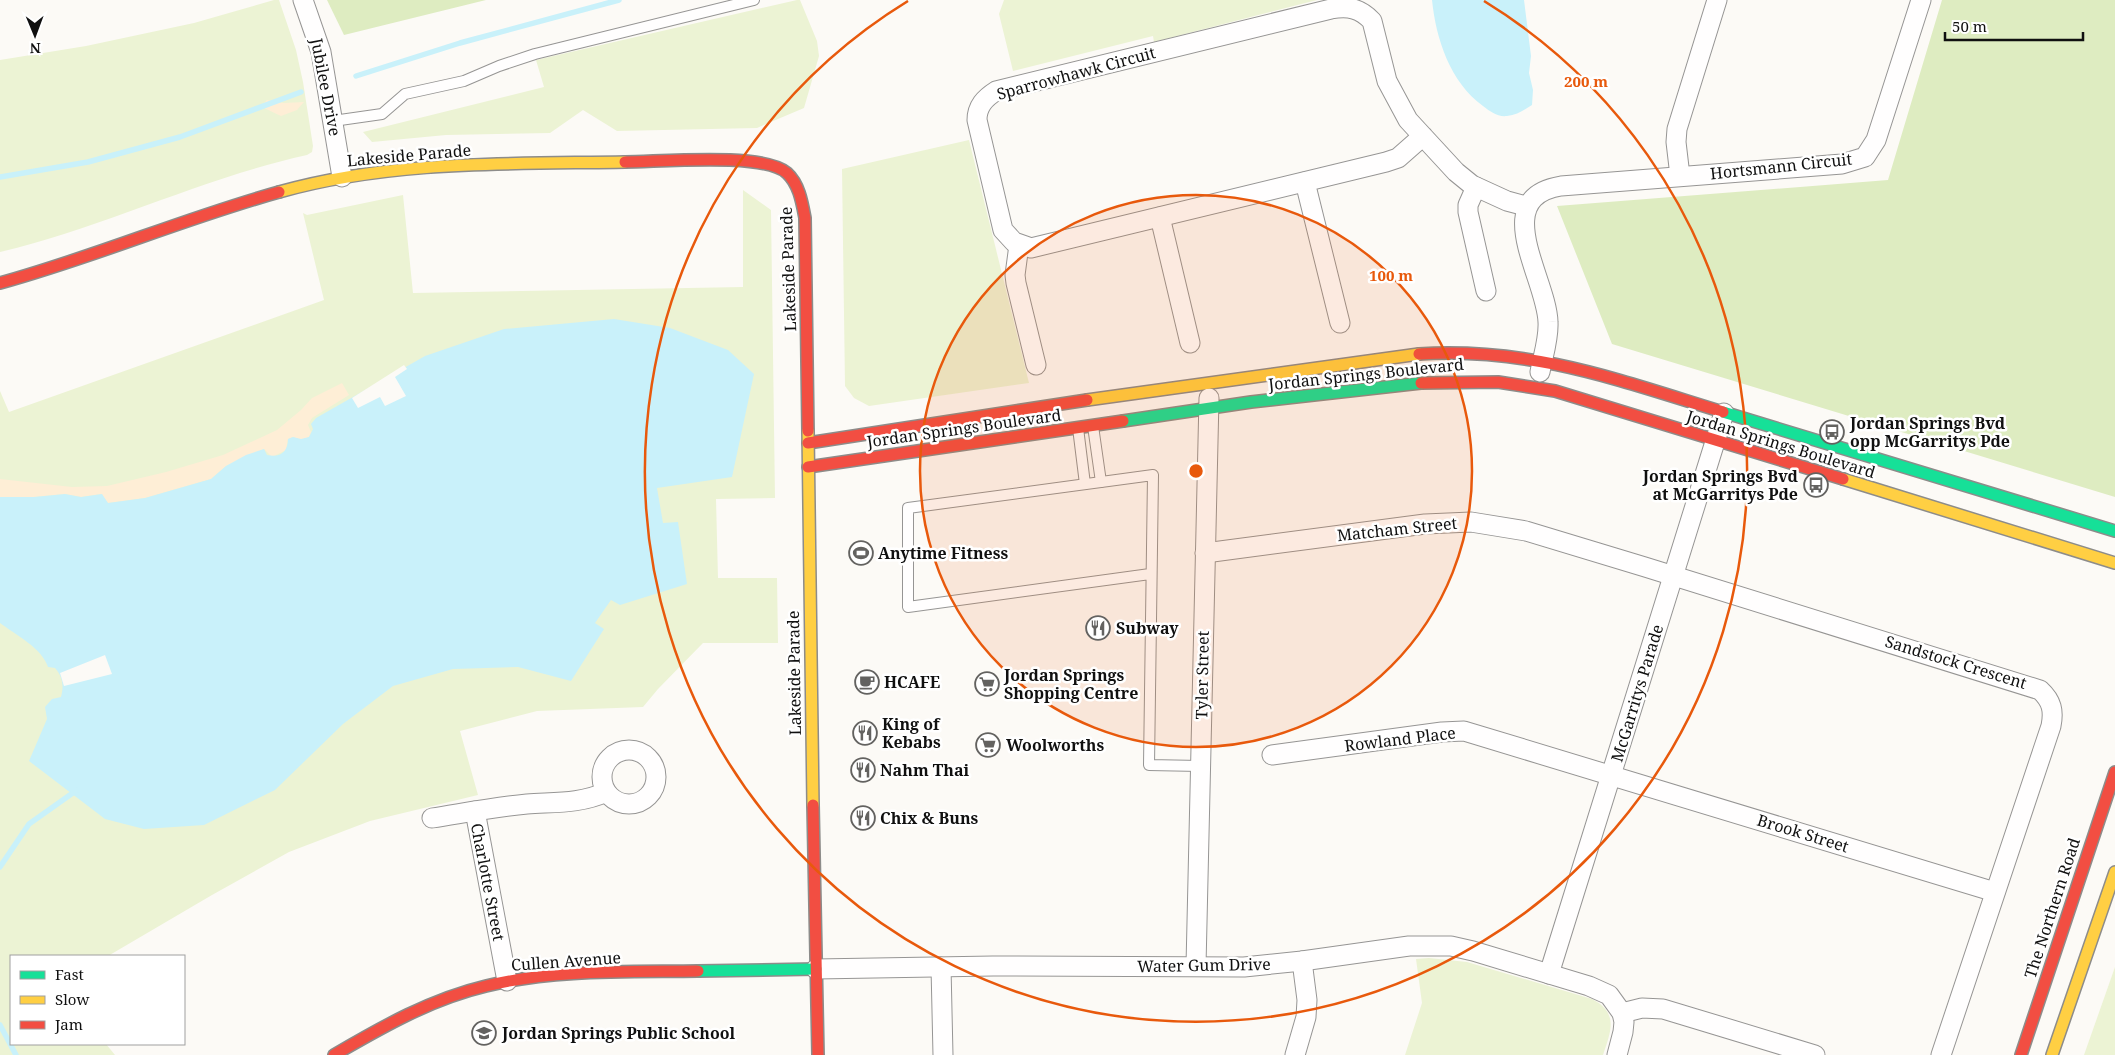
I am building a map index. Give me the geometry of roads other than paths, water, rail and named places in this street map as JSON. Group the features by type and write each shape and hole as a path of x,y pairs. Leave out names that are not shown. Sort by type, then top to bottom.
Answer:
{"main road":[{"name":"Lakeside Parade","path":"0,283 105,252 239,204 304,185 342,177 432,166 482,164 765,160 782,168 793,180 801,196 805,218 818,1055"},
{"name":"Jordan Springs Boulevard","path":"808,467 1091,413 1209,384 1439,353 1490,353 1542,359 1584,370 2115,531"},
{"name":"Jordan Springs Boulevard","path":"808,443 1091,413 1208,409 1429,382 1477,380 1555,391 2115,563"},
{"name":"The Northern Road","path":"2021,1055 2115,772"},
{"path":"2052,1055 2115,872"},
{"name":"Cullen Avenue","path":"334,1055 423,1007 465,992 507,981 585,974 816,969"}],"street":[{"name":"Jubilee Drive","path":"303,0 321,52 342,177"},
{"path":"1680,176 1676,142 1677,129 1716,0"},
{"name":"Hortsmann Circuit","path":"1526,206 1534,196 1551,187 1842,164 1865,156 1876,140 1921,0"},
{"name":"Sparrowhawk Circuit","path":"1019,245 1009,239 1003,230 976,120 979,108 996,91 1331,9 1349,7 1365,14 1372,21 1387,81 1393,96 1408,120 1456,172 1476,188 1507,201 1526,206"},
{"path":"1036,365 1016,283 1015,275 1019,245 1038,247 1386,162 1398,158 1423,136"},
{"path":"1305,182 1340,323"},
{"path":"1476,188 1468,205 1468,212 1486,291"},
{"path":"1526,206 1524,216 1525,234 1548,321 1537,388"},
{"path":"1160,218 1190,343"},
{"name":"Tyler Street","path":"1196,966 1209,384"},
{"name":"McGarritys Parade","path":"1549,974 1724,413"},
{"name":"Matcham Street","path":"1205,553 1425,524 1471,522 1526,531 1674,575"},
{"name":"Sandstock Crescent","path":"1674,575 2032,686 2047,696 2052,710 2051,726 1941,1055"},
{"name":"Rowland Place","path":"1272,755 1442,732 1464,731 1611,775"},
{"name":"Brook Street","path":"1611,775 1995,892"},
{"path":"432,818 528,804 574,803 594,798 606,792"},
{"name":"Charlotte Street","path":"475,811 507,981"},
{"name":"Water Gum Drive","path":"816,969 1244,967 1409,946 1431,945 1473,951 1601,990 1609,995 1622,1012"},
{"path":"1295,1055 1306,1018 1307,1000 1302,961"},
{"path":"942,967 943,1055"},
{"path":"1617,1055 1623,1032 1622,1012 1642,1008 1663,1009 1815,1055"}],"lane":[{"path":"333,121 382,114 405,94 464,81 534,54 754,0"},
{"path":"1091,413 1101,482"},
{"path":"1076,415 1085,484"},
{"path":"1150,574 908,607 908,508 1153,475 1148,765 1200,766"},
{"path":"364,1048 370,1034"}],"water":[{"path":"1432,0 1524,0 1531,56 1529,73 1533,90 1532,105 1514,115 1500,116 1494,114 1471,96 1453,72 1447,59 1437,30"},
{"path":"614,319 670,328 728,350 754,374 732,477 657,488 663,523 678,522 687,584 620,605 611,600 595,623 604,629 571,681 518,667 453,669 393,686 343,724 275,790 204,825 144,829 105,819 29,761 47,719 45,707 52,699 61,697 63,685 60,675 55,668 48,667 45,660 34,648 0,623 0,497 34,497 65,494 81,497 102,494 108,503 145,498 211,479 226,466 246,455 264,449 267,455 279,455 285,451 288,439 293,437 301,439 309,437 313,429 311,424 316,418 425,356 504,329"}],"waterway":[{"path":"356,76 460,43 619,0"},
{"path":"0,177 88,162 180,137 301,92"},
{"path":"0,867 29,824 77,790"},
{"path":"0,1025 10,1044"},
{"path":"11,1045 16,1055"}],"place":[{"name":"Jordan Springs Bvd opp McGarritys Pde","path":"1832,432"},
{"name":"Jordan Springs Bvd at McGarritys Pde","path":"1816,485"},
{"name":"Anytime Fitness","path":"861,553"},
{"name":"Subway","path":"1098,628"},
{"name":"HCAFE","path":"867,682"},
{"name":"Jordan Springs Shopping Centre","path":"987,684"},
{"name":"King of Kebabs","path":"865,733"},
{"name":"Woolworths","path":"988,745"},
{"name":"Nahm Thai","path":"863,770"},
{"name":"Chix & Buns","path":"863,818"},
{"name":"Jordan Springs Public School","path":"484,1033"}]}
